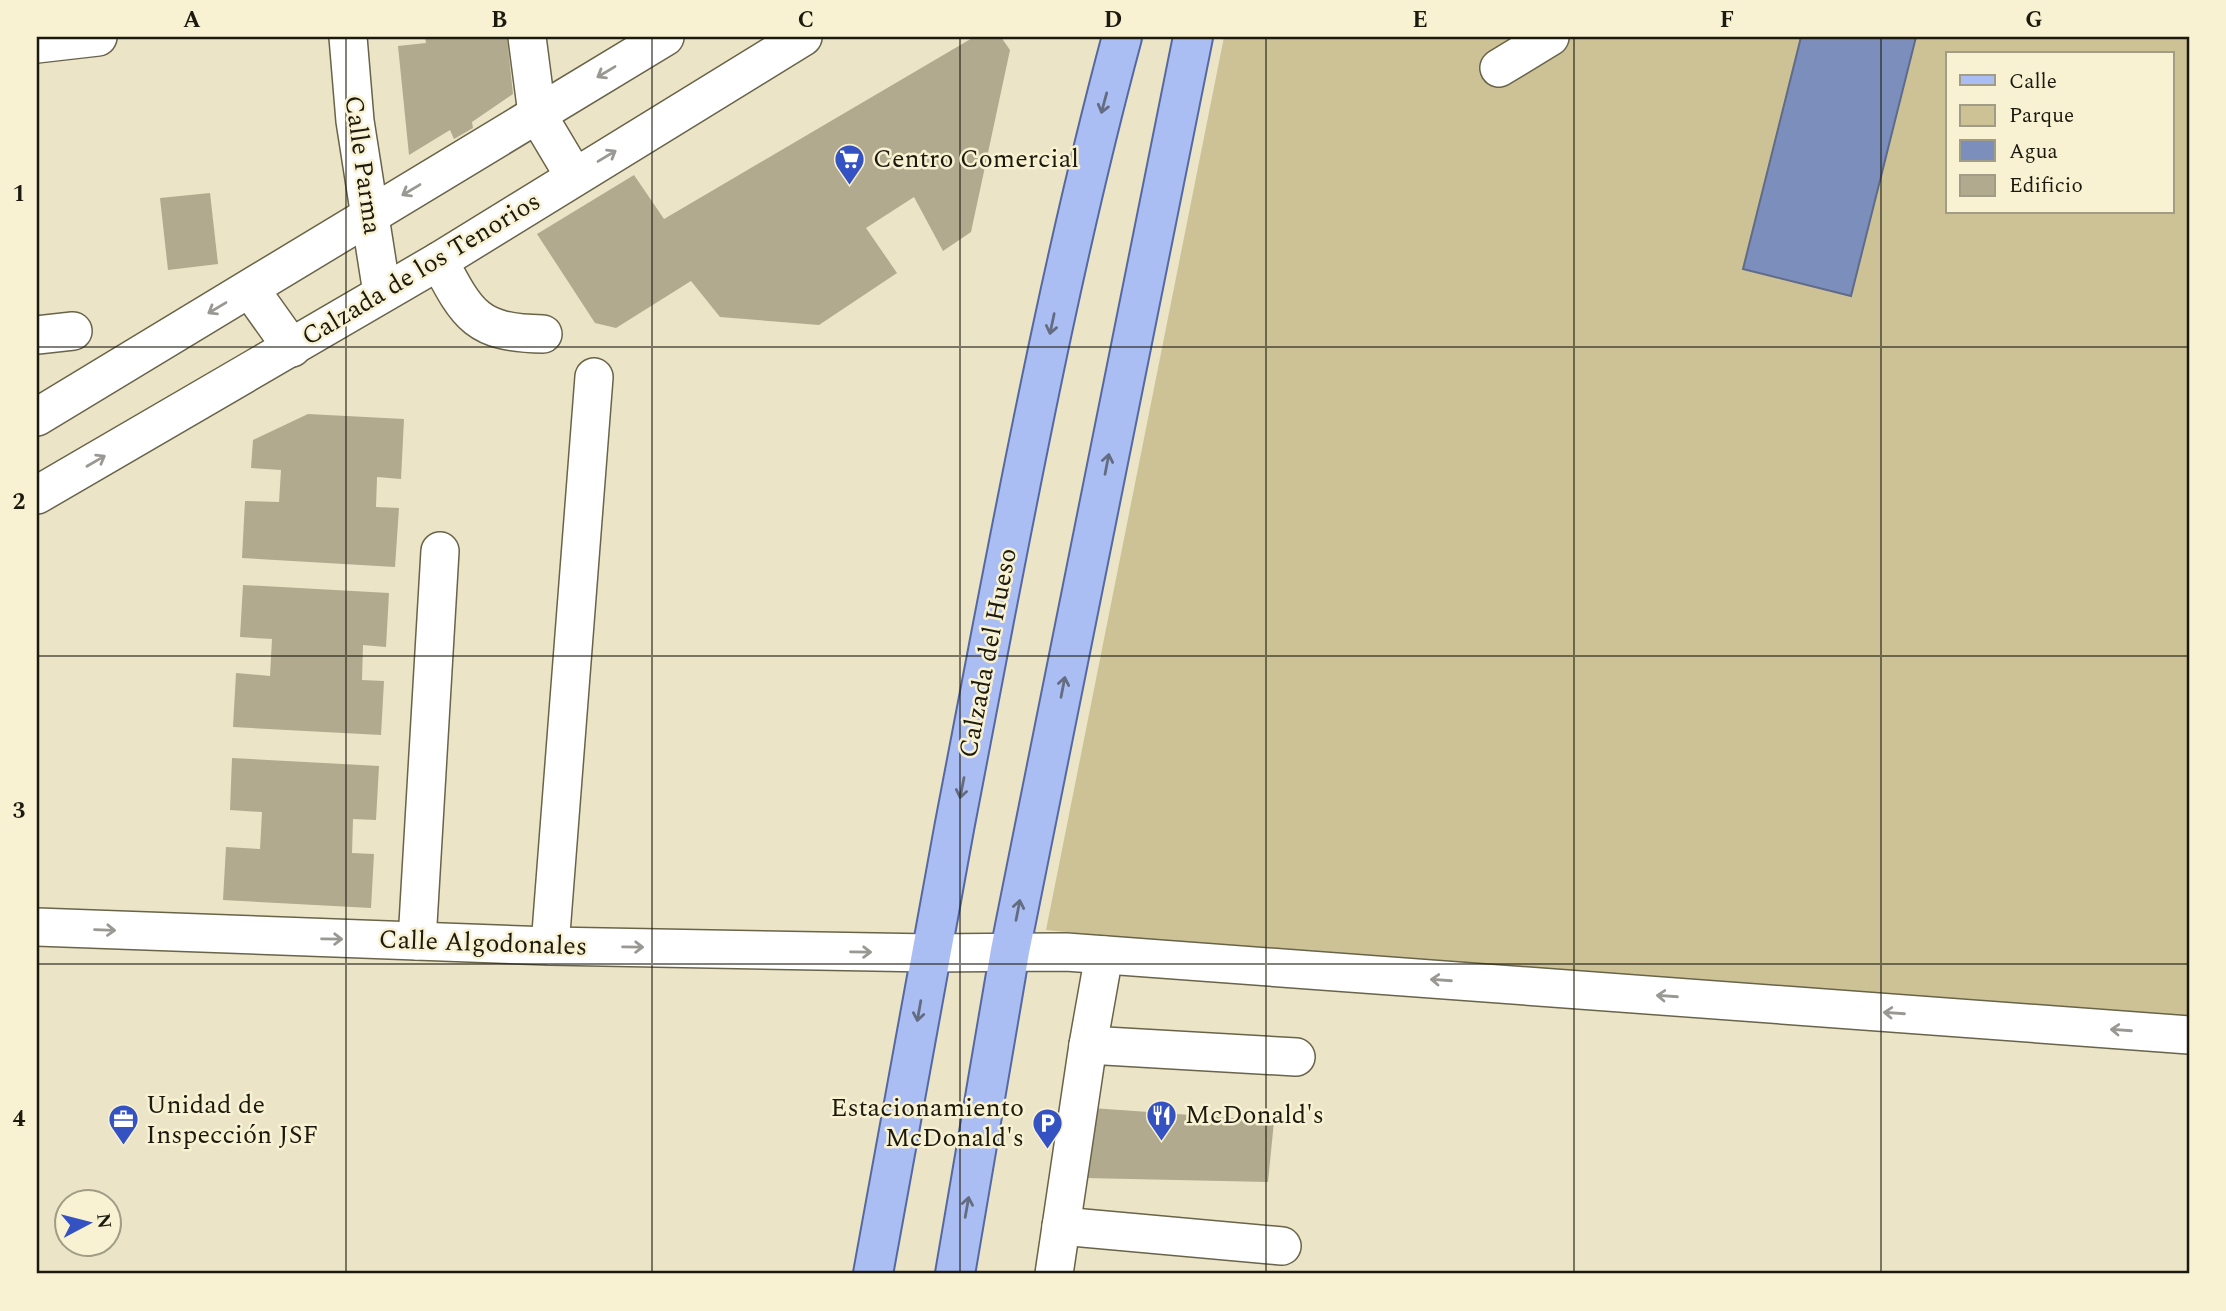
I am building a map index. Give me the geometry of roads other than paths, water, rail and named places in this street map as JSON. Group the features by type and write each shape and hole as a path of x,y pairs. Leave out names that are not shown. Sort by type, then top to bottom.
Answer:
{"main road":[{"name":"Calzada del Hueso","path":"873,1274 930,953 1045,358 1081,190 1122,37"},
{"path":"955,1274 1010,951 1193,37"}],"street":[{"path":"37,44 98,37"},
{"name":"Calle Parma","path":"348,37 355,121 382,293"},
{"path":"527,37 537,114 574,176"},
{"path":"37,417 665,37"},
{"name":"Calzada de los Tenorios","path":"37,495 439,261 803,37"},
{"path":"1499,68 1550,37"},
{"path":"439,261 473,318 507,333 543,334"},
{"path":"250,289 292,348"},
{"path":"37,335 73,331"},
{"path":"550,946 594,377"},
{"path":"417,941 440,551"},
{"name":"Calle Algodonales","path":"37,927 550,946 930,953 1010,951 1104,955 2189,1035"},
{"path":"1054,1274 1104,955"},
{"path":"1088,1045 1296,1057"},
{"path":"1061,1226 1282,1247"}],"water":[{"path":"1801,37 1916,37 1851,296 1743,269"}],"place":[{"name":"Centro Comercial","path":"850,186"},
{"name":"McDonald's","path":"1162,1142"},
{"name":"Unidad de Inspección JSF","path":"123,1147"},
{"name":"Estacionamiento McDonald's","path":"1047,1150"}]}
